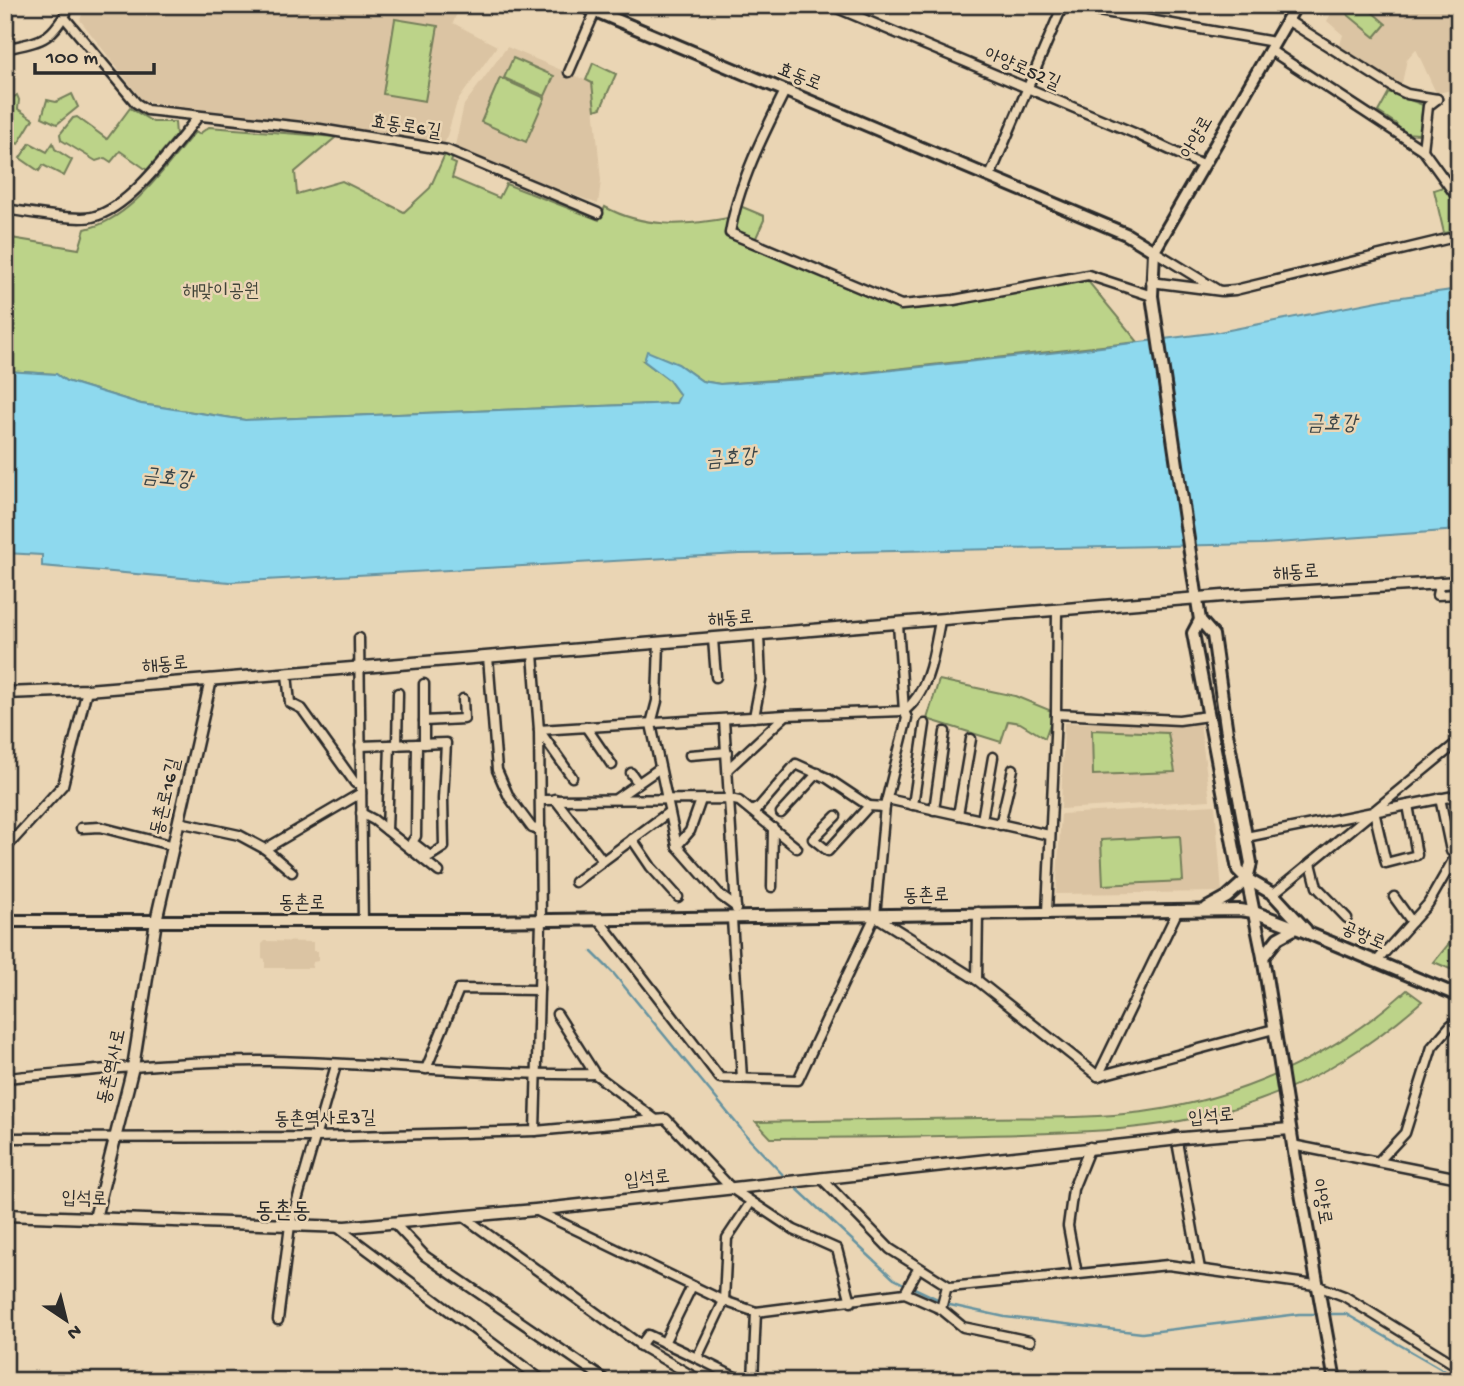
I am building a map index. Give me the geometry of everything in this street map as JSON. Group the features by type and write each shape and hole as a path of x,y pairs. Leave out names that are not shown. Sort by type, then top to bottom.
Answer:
{"main road":[{"name":"효동로","path":"581,5 596,8 785,91 1126,234 1154,251"},
{"name":"아양로","path":"1296,5 1154,251 1151,282 1200,620 1213,635 1251,863 1247,878 1263,957 1292,1145 1335,1381"},
{"name":"아양로","path":"1200,620 1193,633 1208,716 1238,870 1247,878"},
{"path":"1204,910 1231,894 1247,878 1273,894 1309,933"},
{"name":"동촌로","path":"5,921 599,920 735,915 875,916 978,912 1254,912"},
{"name":"공항로","path":"1254,912 1459,996"},
{"path":"1263,957 1278,938 1296,928"}],"street":[{"path":"5,49 41,41 57,29 71,5"},
{"name":"아양로52길","path":"830,5 1133,133 1202,165"},
{"path":"990,176 1064,5 1272,46 1423,150 1459,200"},
{"path":"569,72 596,8"},
{"name":"효동로6길","path":"64,17 136,103 147,110 320,130 447,150 598,213"},
{"path":"1287,20 1396,89 1407,94 1437,99 1428,106 1423,150"},
{"path":"785,91 746,179 733,214 730,233 901,305 952,300 1088,275 1152,296"},
{"path":"5,209 90,218 110,211 135,191 198,117"},
{"path":"1151,282 1235,290 1459,236"},
{"path":"1154,251 1219,290"},
{"name":"해동로","path":"5,694 87,690 1057,611 1459,582"},
{"path":"1440,583 1437,595 1459,594"},
{"path":"1047,912 1056,715 1057,611"},
{"path":"539,730 785,715 904,711 913,704 928,674 940,621"},
{"path":"599,920 720,1078 798,1080 875,916 886,803 907,718 904,711 898,624"},
{"path":"754,717 761,680 759,636"},
{"path":"359,638 363,921"},
{"path":"713,639 716,677"},
{"path":"659,643 657,701 651,724 677,845 735,915"},
{"path":"533,654 541,800 541,920 535,1131"},
{"path":"488,657 497,770 509,797 522,816 532,828 541,830"},
{"path":"287,674 290,703 302,709 361,788"},
{"name":"동촌로16길","path":"156,921 211,680"},
{"path":"360,746 393,745 420,744 446,743 444,848 430,856 412,842 416,836 420,744 424,721 424,684"},
{"path":"5,849 62,785 87,690"},
{"path":"387,830 398,694"},
{"path":"424,721 464,719 463,699"},
{"path":"728,769 785,715"},
{"path":"1056,715 1179,720 1208,716"},
{"path":"723,720 730,799 741,1078"},
{"path":"913,805 925,724"},
{"path":"586,727 612,765"},
{"path":"539,730 572,777"},
{"path":"934,810 945,733"},
{"path":"958,815 971,740"},
{"path":"1273,894 1459,741"},
{"path":"690,755 727,752"},
{"path":"982,820 993,757"},
{"path":"752,811 759,807 796,764 818,774 869,806"},
{"path":"615,799 660,768"},
{"path":"1000,825 1013,769"},
{"path":"631,773 638,783"},
{"path":"781,813 818,774"},
{"path":"265,849 361,788"},
{"path":"1246,837 1459,794"},
{"path":"1377,961 1428,904 1455,850 1440,798"},
{"path":"555,799 603,861"},
{"path":"541,800 730,799 739,801 797,848"},
{"path":"677,845 690,831 701,800"},
{"path":"836,816 813,839 828,851 869,806 886,803 913,805 1049,835"},
{"path":"1374,811 1386,863 1417,855 1408,805"},
{"path":"575,882 669,812"},
{"path":"361,813 387,830 439,872"},
{"path":"179,822 239,835 265,849 292,872"},
{"path":"81,828 100,827 174,846"},
{"path":"772,887 773,828"},
{"path":"632,839 651,867 678,897"},
{"path":"1311,863 1317,887 1347,918"},
{"path":"1394,897 1412,922"},
{"path":"1098,1076 1178,910"},
{"path":"977,979 978,912"},
{"path":"875,916 977,979 1098,1076"},
{"name":"동촌역사로","path":"95,1218 133,1067 156,921"},
{"path":"426,1069 458,989 539,990"},
{"path":"557,1014 595,1074 656,1120"},
{"path":"1378,1162 1405,1133 1432,1047 1459,1019"},
{"path":"1098,1076 1274,1029"},
{"path":"5,1078 133,1067 270,1061 536,1075 595,1074"},
{"path":"278,1320 290,1225 336,1065"},
{"name":"동촌역사로3길","path":"5,1138 316,1137 535,1131 666,1119 731,1188"},
{"name":"입석로","path":"5,1215 337,1227 535,1210 1090,1147 1290,1129"},
{"path":"1177,1138 1200,1269"},
{"path":"1292,1145 1459,1178"},
{"path":"1077,1274 1068,1226 1073,1189 1090,1147"},
{"path":"821,1178 890,1249 950,1287 1168,1265 1315,1285 1344,1296 1459,1367"},
{"path":"731,1188 794,1230 837,1249 850,1302"},
{"path":"695,1357 724,1301 727,1238 751,1202"},
{"path":"535,1210 724,1301 756,1312 905,1293 941,1309 963,1327 1030,1342"},
{"path":"464,1217 640,1346 701,1381"},
{"path":"394,1223 425,1256 607,1381"},
{"path":"337,1227 543,1381"},
{"path":"905,1293 918,1269"},
{"path":"664,1343 692,1286"},
{"path":"941,1309 947,1286"},
{"path":"754,1381 756,1312"},
{"path":"640,1346 648,1335 744,1381"}],"shaded area":[{"path":"86,5 460,5 453,23 497,46 457,102 444,146 143,101 80,20"},
{"path":"1336,5 1459,5 1459,89 1436,93 1416,49 1407,59 1401,88 1339,48 1343,35 1327,21"},
{"path":"507,47 592,83 601,181 598,204 454,150 464,105"},
{"path":"1064,723 1200,723 1210,800 1061,809"},
{"path":"1215,805 1222,892 1056,894 1061,814"},
{"path":"265,941 313,942 313,951 318,951 318,961 313,962 312,968 265,968 262,944"}],"green space":[{"path":"1355,5 1364,5 1386,24 1375,37 1347,14"},
{"path":"395,19 438,26 425,101 383,94"},
{"path":"513,58 554,76 545,96 504,78"},
{"path":"593,63 616,74 601,108 595,110 592,83 586,80"},
{"path":"500,78 545,98 526,142 481,122"},
{"path":"1389,92 1423,105 1419,134 1403,133 1395,123 1378,112"},
{"path":"72,94 78,107 57,124 42,117 47,100 56,102"},
{"path":"17,95 18,109 33,119 18,144 9,136 5,121 5,103"},
{"path":"130,108 153,122 175,122 176,135 147,170 120,151 111,162 105,158 96,161 61,140 60,134 73,118 77,117 107,139"},
{"name":"해맞이공원","path":"209,127 336,137 295,172 297,194 342,181 404,212 430,188 445,154 453,157 451,162 456,164 452,178 499,198 506,184 599,220 605,207 634,219 650,222 681,224 728,218 725,233 895,307 951,304 1087,280 1138,342 832,376 720,384 702,381 678,364 644,361 669,380 680,395 677,403 245,420 141,404 66,381 56,374 5,371 5,237 79,249 85,229 102,224 133,203 195,132 199,134"},
{"path":"30,143 47,152 53,143 55,149 72,160 64,176 43,165 39,171 20,158"},
{"path":"1443,187 1459,207 1459,230 1444,233 1434,190"},
{"path":"740,206 764,216 755,240 735,232 733,227"},
{"path":"939,680 1015,696 1054,712 1045,738 1020,723 1008,721 1001,742 927,719"},
{"path":"1092,730 1168,733 1175,772 1093,775"},
{"path":"1180,836 1183,881 1103,885 1101,840"},
{"path":"1459,931 1459,967 1455,971 1434,962"},
{"path":"1407,990 1422,1001 1386,1031 1346,1058 1304,1081 1260,1100 1192,1119 1088,1131 824,1138 771,1138 756,1122 1081,1117 1179,1106 1215,1097 1284,1071 1349,1035"}],"water":[{"name":"금호강","path":"1459,289 1459,530 1263,544 740,554 230,582 42,566 42,555 5,553 5,371 56,374 66,381 141,404 245,420 676,403 680,395 669,380 644,361 647,351 678,364 702,381 720,384 819,378 1219,332 1388,299"}],"waterway":[{"path":"592,952 614,974 750,1140 786,1178"},
{"path":"793,1185 894,1279 906,1285"},
{"path":"912,1287 950,1305 1005,1317 1142,1333 1318,1314"},
{"path":"1325,1314 1346,1314 1459,1379"}],"district":[{"name":"동촌동","path":"283,1212"}]}
